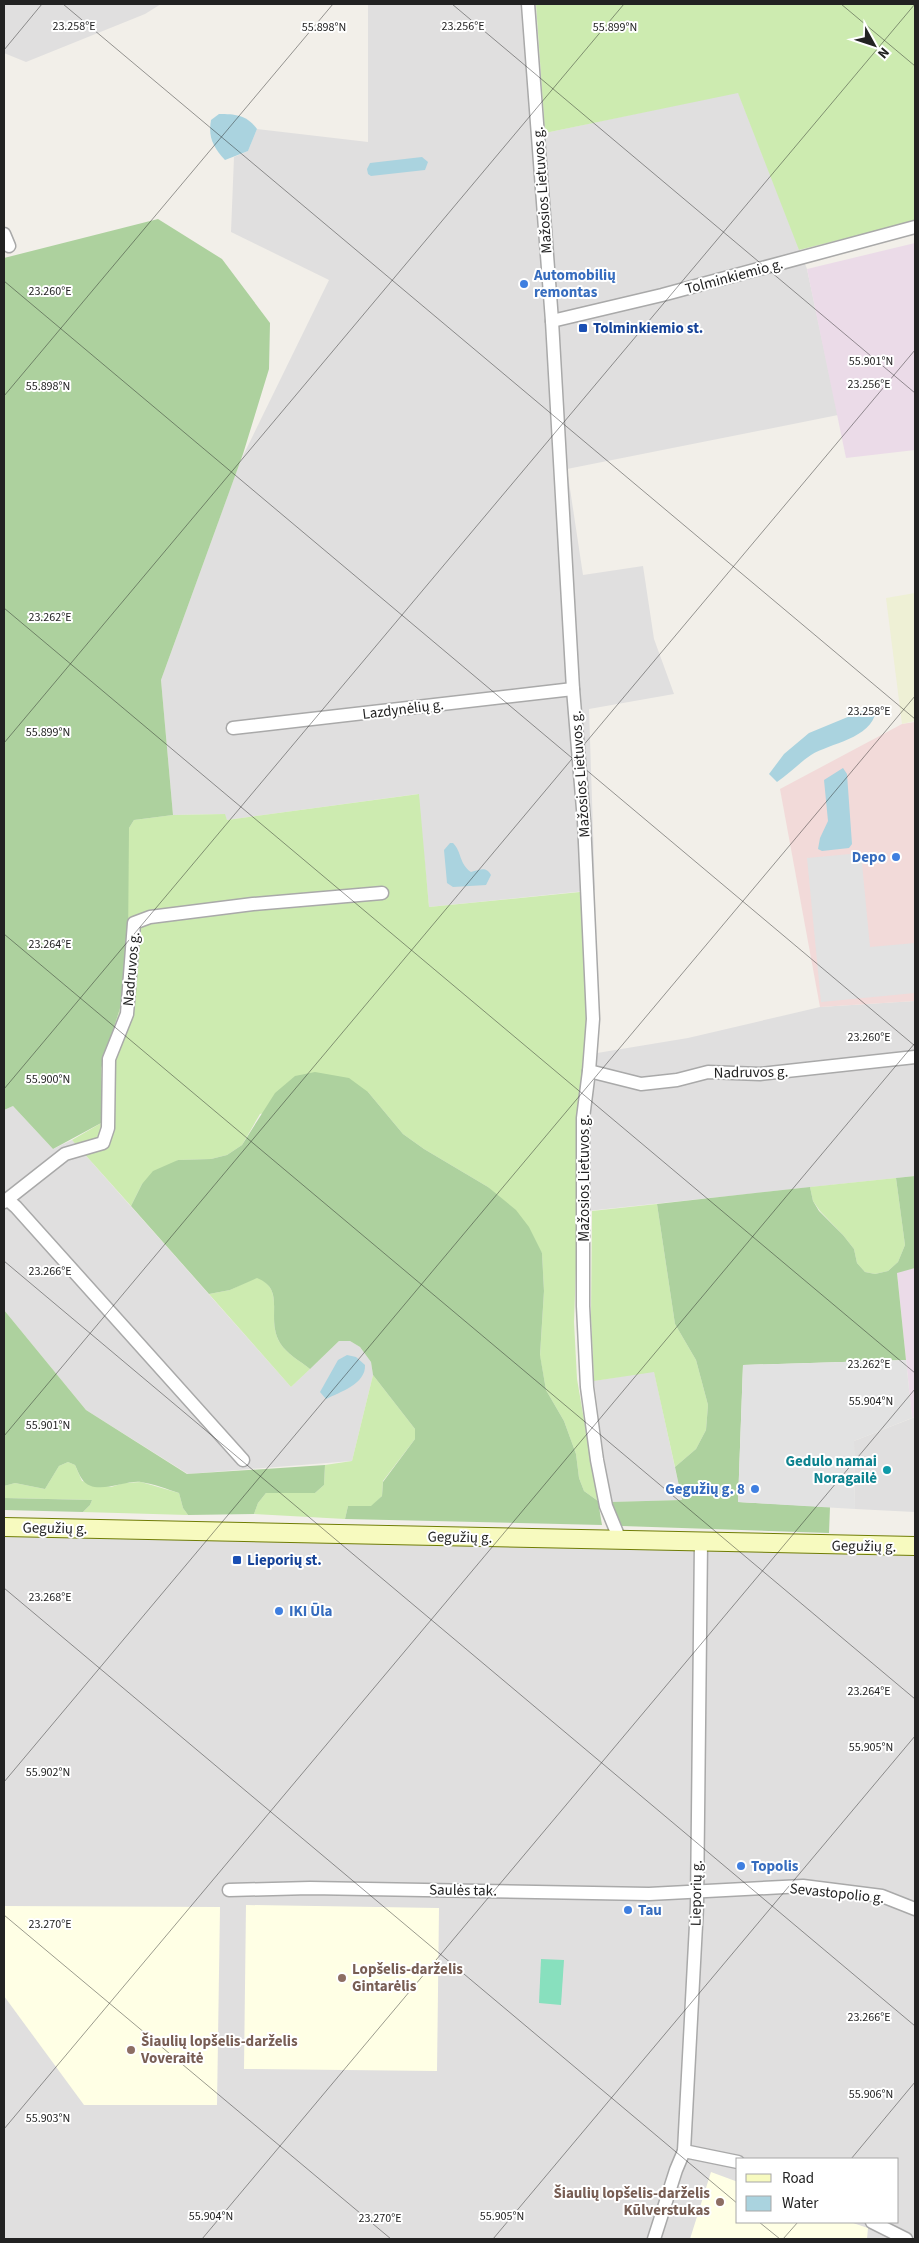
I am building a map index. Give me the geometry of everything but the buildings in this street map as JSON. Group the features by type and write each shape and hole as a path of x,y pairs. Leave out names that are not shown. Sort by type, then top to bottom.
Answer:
{"main road":[{"name":"Gegužių g.","path":"4,1527 915,1546"}],"street":[{"name":"Mažosios Lietuvos g.","path":"528,4 552,322 573,689 584,821 593,1019 583,1118 583,1306 587,1387 597,1460 606,1506 620,1540"},
{"name":"Tolminkiemio g.","path":"552,322 671,293 915,228"},
{"path":"4,234 9,246"},
{"name":"Lazdynėlių g.","path":"233,728 573,689"},
{"name":"Nadruvos g.","path":"6,1201 65,1154 103,1143 108,1128 109,1059 127,1014 134,923 150,916 253,904 382,893"},
{"name":"Nadruvos g.","path":"589,1071 641,1084 677,1080 708,1072 760,1074 915,1057"},
{"path":"6,1201 16,1207 244,1460"},
{"name":"Lieporių g.","path":"654,2239 684,2151 697,1891 701,1542"},
{"name":"Sevastopolio g.","path":"697,1891 803,1886 882,1896 915,1909"},
{"name":"Saulės tak.","path":"229,1890 310,1888 650,1894 697,1891"},
{"path":"684,2151 736,2162"},
{"path":"874,2223 906,2239"}],"shaded area":[{"path":"4,4 161,4 145,14 26,62 4,53"},
{"path":"368,4 536,4 545,133 738,92 807,269 838,415 567,469 583,575 643,566 654,639 674,694 589,709 595,890 429,907 418,794 227,820 224,814 173,815 161,680 240,462 329,280 231,232 234,157 248,151 257,129 368,142"},
{"path":"915,243 915,450 846,458 807,269"},
{"path":"915,593 915,721 902,724 886,598"},
{"name":"Depo","path":"915,722 915,1001 820,1007 780,789 902,724"},
{"path":"861,853 870,947 915,943 915,993 821,1002 807,858"},
{"path":"915,1001 915,1176 578,1212 577,1113 585,1055 688,1038 820,1007"},
{"path":"13,1106 53,1149 72,1140 291,1387 339,1341 350,1341 360,1347 371,1362 373,1375 352,1461 188,1474 86,1410 4,1310 4,1110"},
{"path":"915,1268 915,1417 912,1418 897,1272"},
{"path":"906,1360 912,1418 854,1441 855,1509 738,1502 743,1365"},
{"path":"654,1371 682,1500 610,1502 594,1381"},
{"path":"915,1417 915,1512 855,1509 854,1441"},
{"path":"4,1527 915,1550 915,2239 4,2239"},
{"name":"Lopšelis-darželis Gintarėlis","path":"246,1905 439,1908 437,2071 244,2069"},
{"name":"Šiaulių lopšelis-darželis Voveraitė","path":"4,1906 220,1907 217,2105 84,2105 4,1996"},
{"name":"Šiaulių lopšelis-darželis Kūlverstukas","path":"711,2172 736,2181 736,2223 853,2223 868,2228 867,2239 690,2239"}],"green space":[{"path":"536,4 915,4 915,221 799,250 738,93 545,133"},
{"path":"158,219 222,259 270,323 269,369 243,454 161,680 173,815 134,820 129,828 128,945 121,1005 101,1069 103,1122 53,1149 13,1106 4,1110 4,258"},
{"path":"419,794 429,907 580,892 587,1003 585,1055 577,1113 578,1212 574,1322 577,1379 598,1501 584,1491 579,1478 576,1454 564,1421 546,1390 540,1356 544,1291 542,1253 488,1187 424,1149 403,1134 368,1092 260,1114 242,1145 227,1155 211,1159 178,1160 142,1184 131,1206 72,1140 103,1122 101,1069 121,1005 128,945 127,838 129,828 134,820 173,815 225,814 227,820"},
{"path":"315,1072 349,1078 368,1092 403,1134 424,1149 488,1187 516,1210 529,1227 542,1253 544,1291 540,1355 546,1390 564,1421 576,1454 579,1478 584,1491 598,1501 602,1525 345,1519 348,1506 371,1506 382,1496 383,1482 415,1439 415,1429 373,1375 371,1362 360,1347 350,1341 339,1341 310,1369 290,1354 280,1343 274,1324 274,1297 266,1283 257,1278 230,1290 209,1294 131,1206 142,1184 153,1171 178,1160 211,1159 227,1155 242,1145 275,1093 295,1076"},
{"path":"915,1176 915,1268 897,1273 906,1360 743,1365 738,1502 830,1507 829,1533 622,1526 610,1502 682,1500 675,1467 696,1449 706,1430 708,1405 696,1360 675,1324 657,1204 810,1187 813,1201 819,1211 854,1249 857,1263 865,1272 875,1274 888,1271 898,1262 905,1245 896,1178"},
{"path":"896,1178 905,1245 898,1262 888,1271 875,1274 865,1272 857,1263 854,1249 813,1201 810,1187"},
{"path":"657,1204 675,1324 696,1360 708,1405 706,1430 696,1449 675,1467 654,1372 594,1381 591,1317 592,1211"},
{"path":"257,1277 266,1283 274,1297 274,1324 280,1343 290,1354 310,1369 291,1387 209,1294 230,1290"},
{"path":"4,1310 86,1410 187,1474 325,1465 324,1485 315,1493 266,1493 258,1503 254,1514 188,1515 183,1508 179,1493 141,1482 94,1487 87,1484 75,1465 68,1462 59,1466 45,1489 15,1483 4,1486"},
{"path":"373,1375 415,1429 415,1439 383,1481 382,1496 372,1506 348,1506 345,1519 254,1514 258,1503 266,1493 315,1493 324,1485 325,1465 352,1461"},
{"path":"68,1462 75,1465 82,1481 111,1487 124,1483 141,1482 179,1493 183,1508 188,1515 83,1512 92,1500 4,1498 4,1486 15,1483 45,1489 59,1466"},
{"path":"4,1498 92,1500 83,1512 4,1510"},
{"path":"541,1959 564,1960 561,2005 539,2003"}],"water":[{"path":"219,114 240,116 253,124 257,129 248,151 225,160 221,155 212,142 210,132 211,120"},
{"path":"422,157 428,162 425,170 371,176 368,174 367,169 370,163"},
{"path":"872,707 876,711 873,720 858,734 811,755 777,782 769,774 784,754 809,733"},
{"path":"843,768 847,774 852,844 849,848 822,851 818,849 820,838 828,821 824,780"},
{"path":"450,843 453,843 456,847 464,865 471,872 482,869 489,872 491,875 486,885 453,887 447,883 444,850"},
{"path":"347,1355 356,1357 365,1365 364,1372 357,1382 326,1399 320,1392 338,1360"}],"place":[{"name":"Automobilių remontas","path":"524,284"},
{"name":"Tolminkiemio st.","path":"583,328"},
{"name":"Depo","path":"896,857"},
{"name":"Gedulo namai Noragailė","path":"887,1470"},
{"name":"Gegužių g. 8","path":"755,1489"},
{"name":"Lieporių st.","path":"237,1560"},
{"name":"IKI Ūla","path":"279,1611"},
{"name":"Topolis","path":"741,1866"},
{"name":"Tau","path":"628,1910"},
{"name":"Lopšelis-darželis Gintarėlis","path":"342,1978"},
{"name":"Šiaulių lopšelis-darželis Voveraitė","path":"131,2050"},
{"name":"Šiaulių lopšelis-darželis Kūlverstukas","path":"720,2202"}]}
